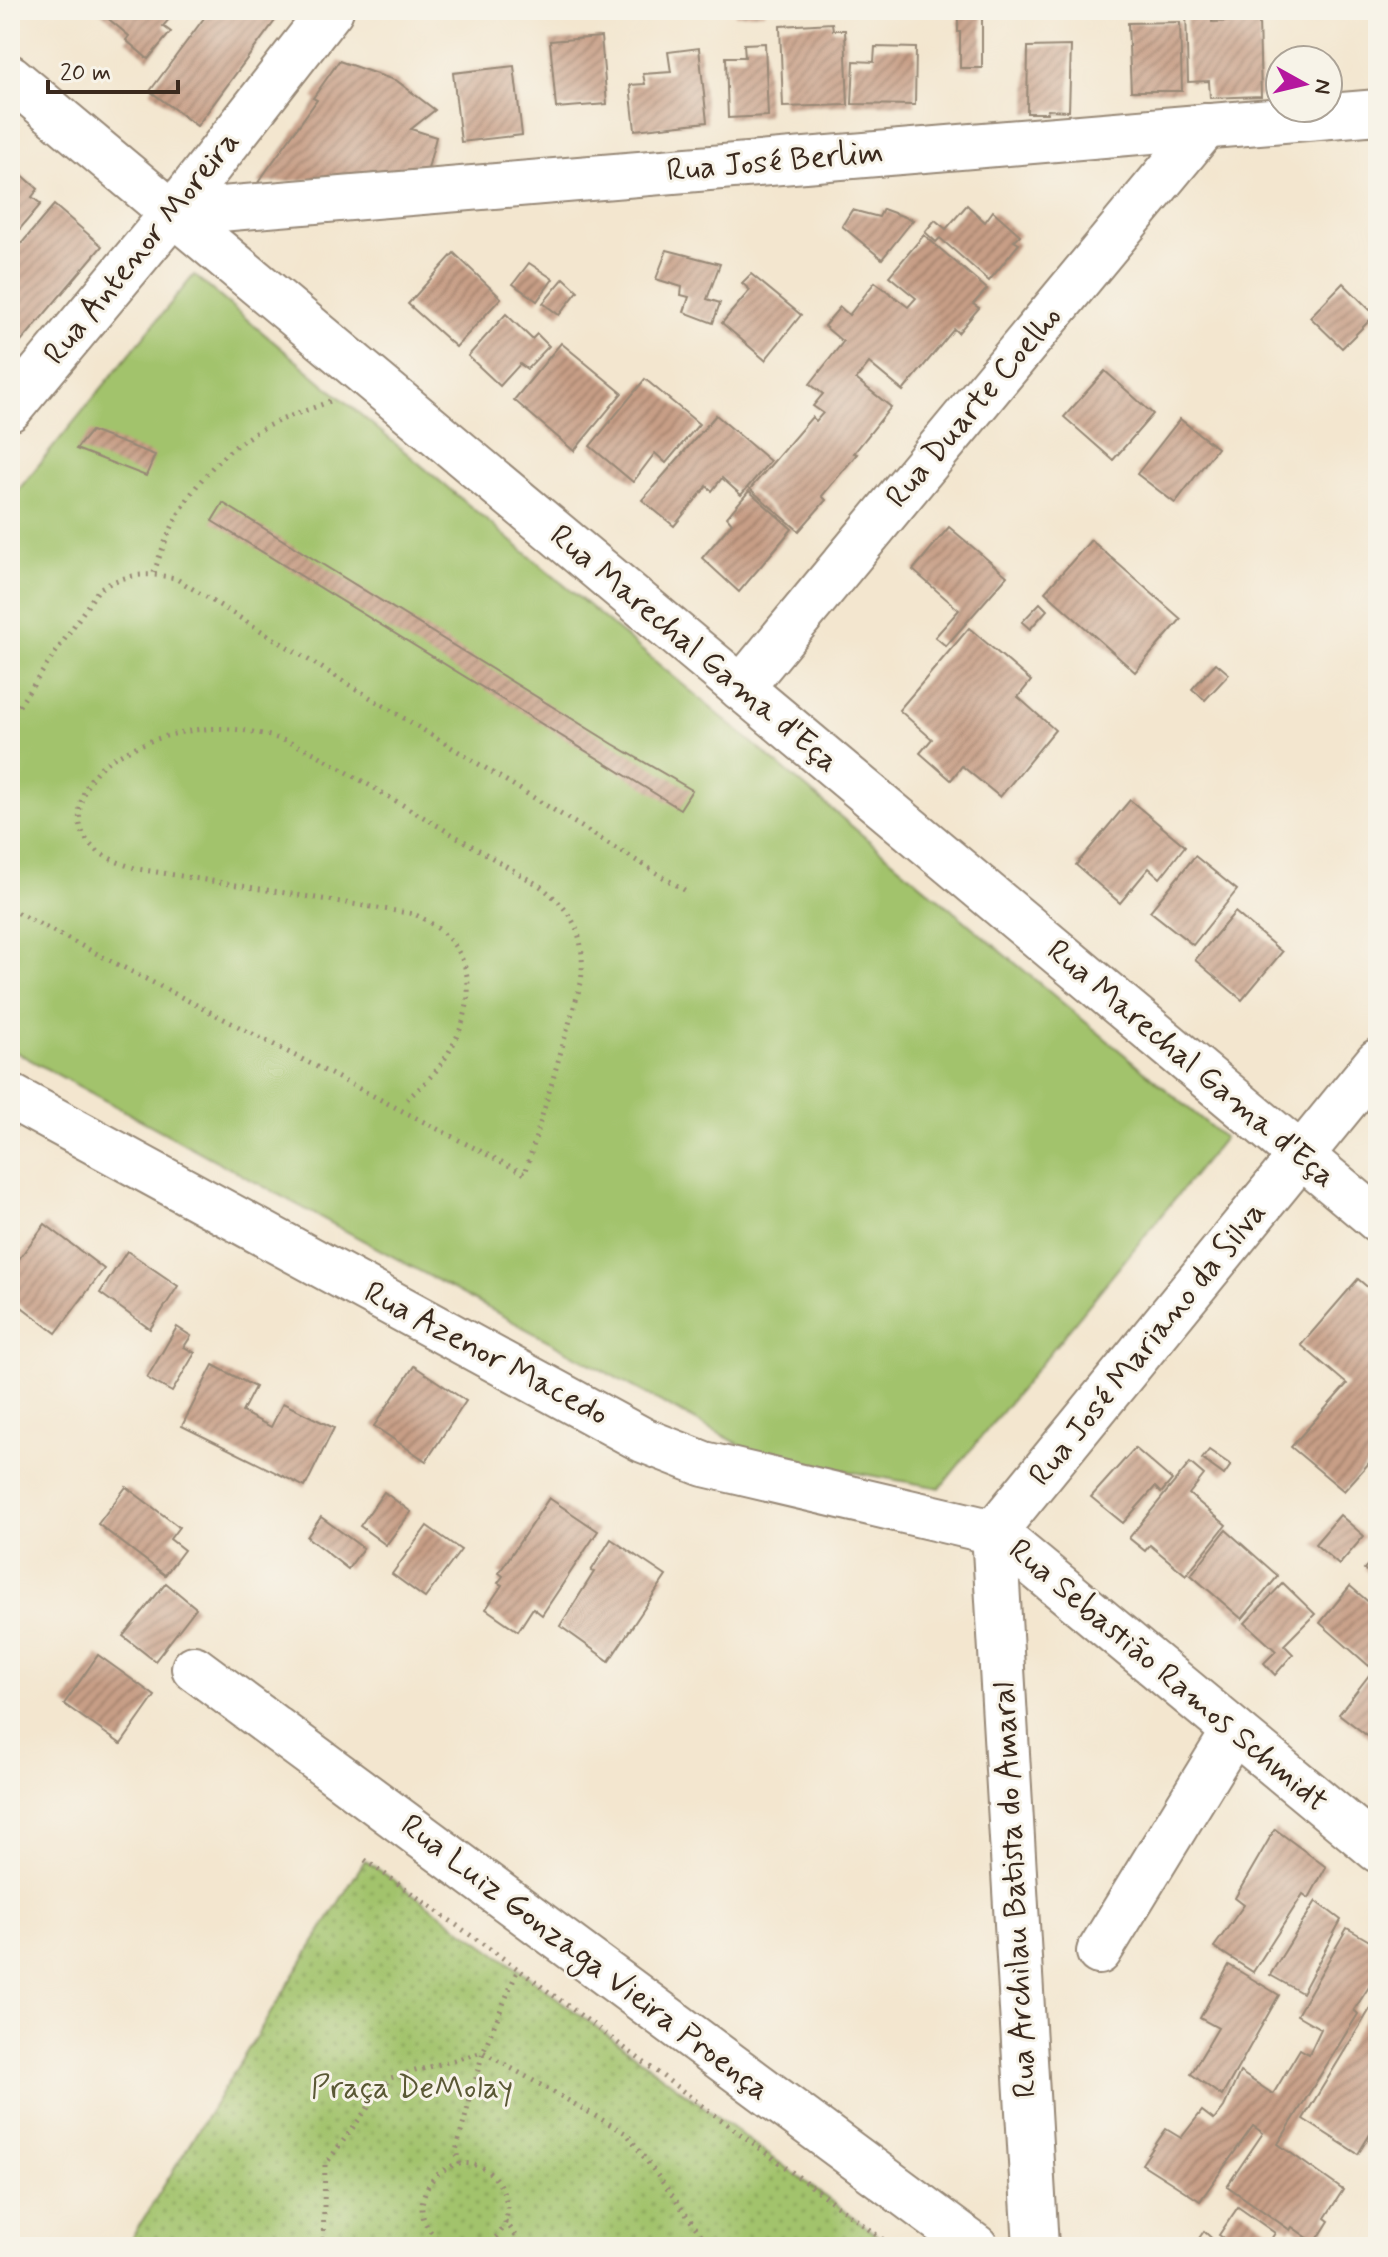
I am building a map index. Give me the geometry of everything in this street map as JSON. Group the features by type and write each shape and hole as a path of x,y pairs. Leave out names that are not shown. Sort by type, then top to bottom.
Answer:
{"street":[{"name":"Rua Antenor Moreira","path":"10,409 173,213 331,10"},
{"name":"Rua Marechal Gama d'Eça","path":"10,77 1378,1220"},
{"name":"Rua José Berlim","path":"173,213 1378,112"},
{"name":"Rua Duarte Coelho","path":"741,688 1206,126"},
{"name":"Rua José Mariano da Silva","path":"994,1532 1378,1061"},
{"name":"Rua Azenor Macedo","path":"10,1096 643,1440 704,1464 994,1532"},
{"name":"Rua Sebastião Ramos Schmidt","path":"994,1532 1378,1850"},
{"name":"Rua Archilau Batista do Amaral","path":"994,1532 1036,2247"},
{"name":"Rua Luiz Gonzaga Vieira Proença","path":"194,1668 976,2247"},
{"path":"1099,1952 1234,1731"}],"path":[{"path":"154,573 168,533 189,496 209,471 233,449 287,416 318,406 373,380"},
{"path":"10,719 99,589 133,574 154,573 175,578 686,891"},
{"path":"10,909 525,1174 581,983 584,959 580,935 571,916 557,899 540,886 318,755 262,733 233,729 203,729 146,743 107,762 95,773 86,786 79,818 82,834 105,857 138,869 414,914 439,928 459,951 465,966 468,1001 453,1044 439,1067 403,1103"},
{"path":"365,1860 518,1969 893,2247"},
{"path":"460,2164 456,2151 483,2052 518,1969 543,1927"},
{"path":"323,2247 325,2165 390,2078 483,2052 627,2134 710,2247"},
{"path":"450,2247 438,2241 428,2229 422,2212 423,2196 431,2180 444,2169 460,2164 477,2166 492,2174 503,2187 508,2204 505,2221 497,2235 478,2247"},
{"path":"505,2221 525,2247"}],"green space":[{"path":"194,275 1224,1138 940,1488 759,1455 10,1049 10,500"},
{"name":"Praça DeMolay","path":"365,1860 518,1969 893,2247 126,2247"}],"building":[{"path":"98,10 177,10 163,26 171,32 148,59 126,40 129,36"},
{"path":"210,10 283,10 197,126 150,91"},
{"path":"735,10 765,10 765,13 735,15"},
{"path":"1186,10 1212,10 1212,22 1259,20 1261,96 1210,98 1209,81 1188,82"},
{"path":"1290,10 1332,10 1332,13 1290,16"},
{"path":"958,16 982,16 982,68 960,68"},
{"path":"1180,22 1182,91 1131,91 1128,23"},
{"path":"832,23 833,30 845,30 848,105 783,107 780,26"},
{"path":"601,37 607,104 556,108 550,41"},
{"path":"765,43 768,116 728,118 726,57 745,57 744,44"},
{"path":"1071,46 1069,111 1027,113 1028,47"},
{"path":"875,47 916,48 915,105 852,104 854,61 874,62"},
{"path":"699,48 707,122 635,130 630,85 645,84 643,74 671,72 668,52"},
{"path":"339,61 397,81 435,110 411,129 436,137 428,169 257,184 317,100 313,98"},
{"path":"514,66 522,135 461,142 453,73"},
{"path":"20,173 38,189 32,197 41,204 19,230 13,224 10,227 10,177 14,180"},
{"path":"54,205 102,246 10,355 10,257"},
{"path":"967,205 985,222 993,211 1020,235 1014,241 1019,244 989,281 940,238 936,242 925,232 935,220 946,229"},
{"path":"883,209 913,220 882,259 842,226 852,210 879,217"},
{"path":"924,235 987,289 973,304 979,308 958,333 954,329 903,391 869,363 856,379 891,407 822,496 826,500 799,531 750,489 812,417 816,421 823,413 813,406 823,394 810,384 843,342 824,326 840,307 849,315 875,282 908,307 916,298 889,276"},
{"path":"667,250 720,264 707,299 720,303 713,323 684,312 689,297 681,295 682,287 656,279"},
{"path":"454,253 501,298 456,347 408,304"},
{"path":"529,263 553,279 537,301 513,284"},
{"path":"751,274 801,315 765,360 722,323 750,290 742,283"},
{"path":"564,278 578,291 559,315 543,303"},
{"path":"1343,283 1375,315 1342,348 1310,317"},
{"path":"506,314 532,339 537,334 549,346 527,369 520,364 500,386 468,356"},
{"path":"561,343 622,393 574,451 514,400"},
{"path":"1105,371 1153,414 1113,460 1064,417"},
{"path":"645,379 699,424 666,463 655,453 633,482 590,446"},
{"path":"716,415 770,461 741,495 722,478 712,491 707,486 674,526 642,500"},
{"path":"1180,419 1217,448 1175,503 1137,474"},
{"path":"91,431 155,455 146,476 76,449"},
{"path":"749,491 792,529 739,592 702,558 732,523 727,517"},
{"path":"223,503 692,790 680,809 212,521"},
{"path":"949,527 1007,576 946,646 935,637 959,610 913,570"},
{"path":"1091,540 1181,619 1135,672 1045,592"},
{"path":"1040,603 1047,610 1030,629 1022,622"},
{"path":"969,628 1031,681 1018,697 1055,730 1000,797 962,766 951,780 920,753 932,739 899,710"},
{"path":"1216,663 1229,674 1205,700 1192,689"},
{"path":"1130,800 1185,846 1160,878 1149,868 1120,903 1076,865"},
{"path":"1195,856 1237,890 1193,945 1150,911"},
{"path":"1235,912 1282,952 1242,1000 1195,960"},
{"path":"45,1224 104,1269 56,1333 10,1298 10,1271"},
{"path":"127,1251 178,1286 150,1329 100,1293"},
{"path":"1358,1279 1378,1296 1378,1453 1344,1491 1291,1447 1347,1384 1301,1345"},
{"path":"177,1327 191,1336 184,1347 195,1353 172,1392 147,1378"},
{"path":"213,1365 255,1387 242,1412 271,1427 283,1403 334,1428 305,1487 182,1426"},
{"path":"414,1366 466,1401 426,1461 374,1426"},
{"path":"1135,1448 1172,1480 1161,1493 1155,1487 1123,1523 1091,1497"},
{"path":"1209,1450 1231,1465 1224,1475 1202,1459"},
{"path":"1190,1463 1204,1475 1189,1494 1226,1525 1186,1575 1150,1545 1145,1551 1129,1538"},
{"path":"126,1487 179,1527 170,1539 184,1550 165,1575 98,1524"},
{"path":"384,1492 411,1512 386,1545 360,1526"},
{"path":"549,1498 598,1531 542,1615 533,1608 518,1631 486,1609 502,1585 498,1583 503,1576 499,1573"},
{"path":"1340,1515 1364,1536 1339,1565 1315,1544"},
{"path":"321,1517 363,1548 348,1569 307,1537"},
{"path":"427,1526 461,1550 425,1598 392,1574"},
{"path":"1226,1530 1278,1576 1242,1619 1191,1575"},
{"path":"611,1539 666,1576 609,1661 560,1626"},
{"path":"1378,1553 1378,1581 1364,1569"},
{"path":"166,1583 196,1608 155,1661 123,1636"},
{"path":"1283,1583 1315,1614 1284,1645 1293,1654 1275,1675 1264,1663 1276,1651 1245,1623"},
{"path":"1350,1586 1372,1605 1378,1596 1378,1654 1369,1666 1320,1623"},
{"path":"98,1655 155,1696 121,1744 64,1704"},
{"path":"1370,1674 1378,1681 1378,1744 1339,1714"},
{"path":"1275,1829 1326,1867 1309,1898 1303,1894 1253,1972 1214,1947 1244,1905 1235,1898"},
{"path":"1316,1901 1341,1920 1302,1993 1270,1975"},
{"path":"1347,1928 1378,1946 1378,1973 1354,2010 1358,2014 1278,2144 1343,2190 1325,2218 1329,2221 1315,2243 1292,2227 1290,2230 1227,2186 1263,2133 1253,2126 1200,2201 1142,2164 1166,2129 1181,2138 1202,2111 1214,2120 1224,2107 1240,2072 1273,2094 1300,2049 1309,2054 1321,2029 1297,2015"},
{"path":"1229,1965 1279,1995 1222,2096 1191,2074 1218,2028 1200,2018"},
{"path":"1375,2001 1378,2003 1378,2121 1358,2154 1303,2119"},
{"path":"1238,2207 1275,2233 1266,2247 1236,2247 1219,2235"},
{"path":"1204,2231 1221,2247 1193,2247"}]}
